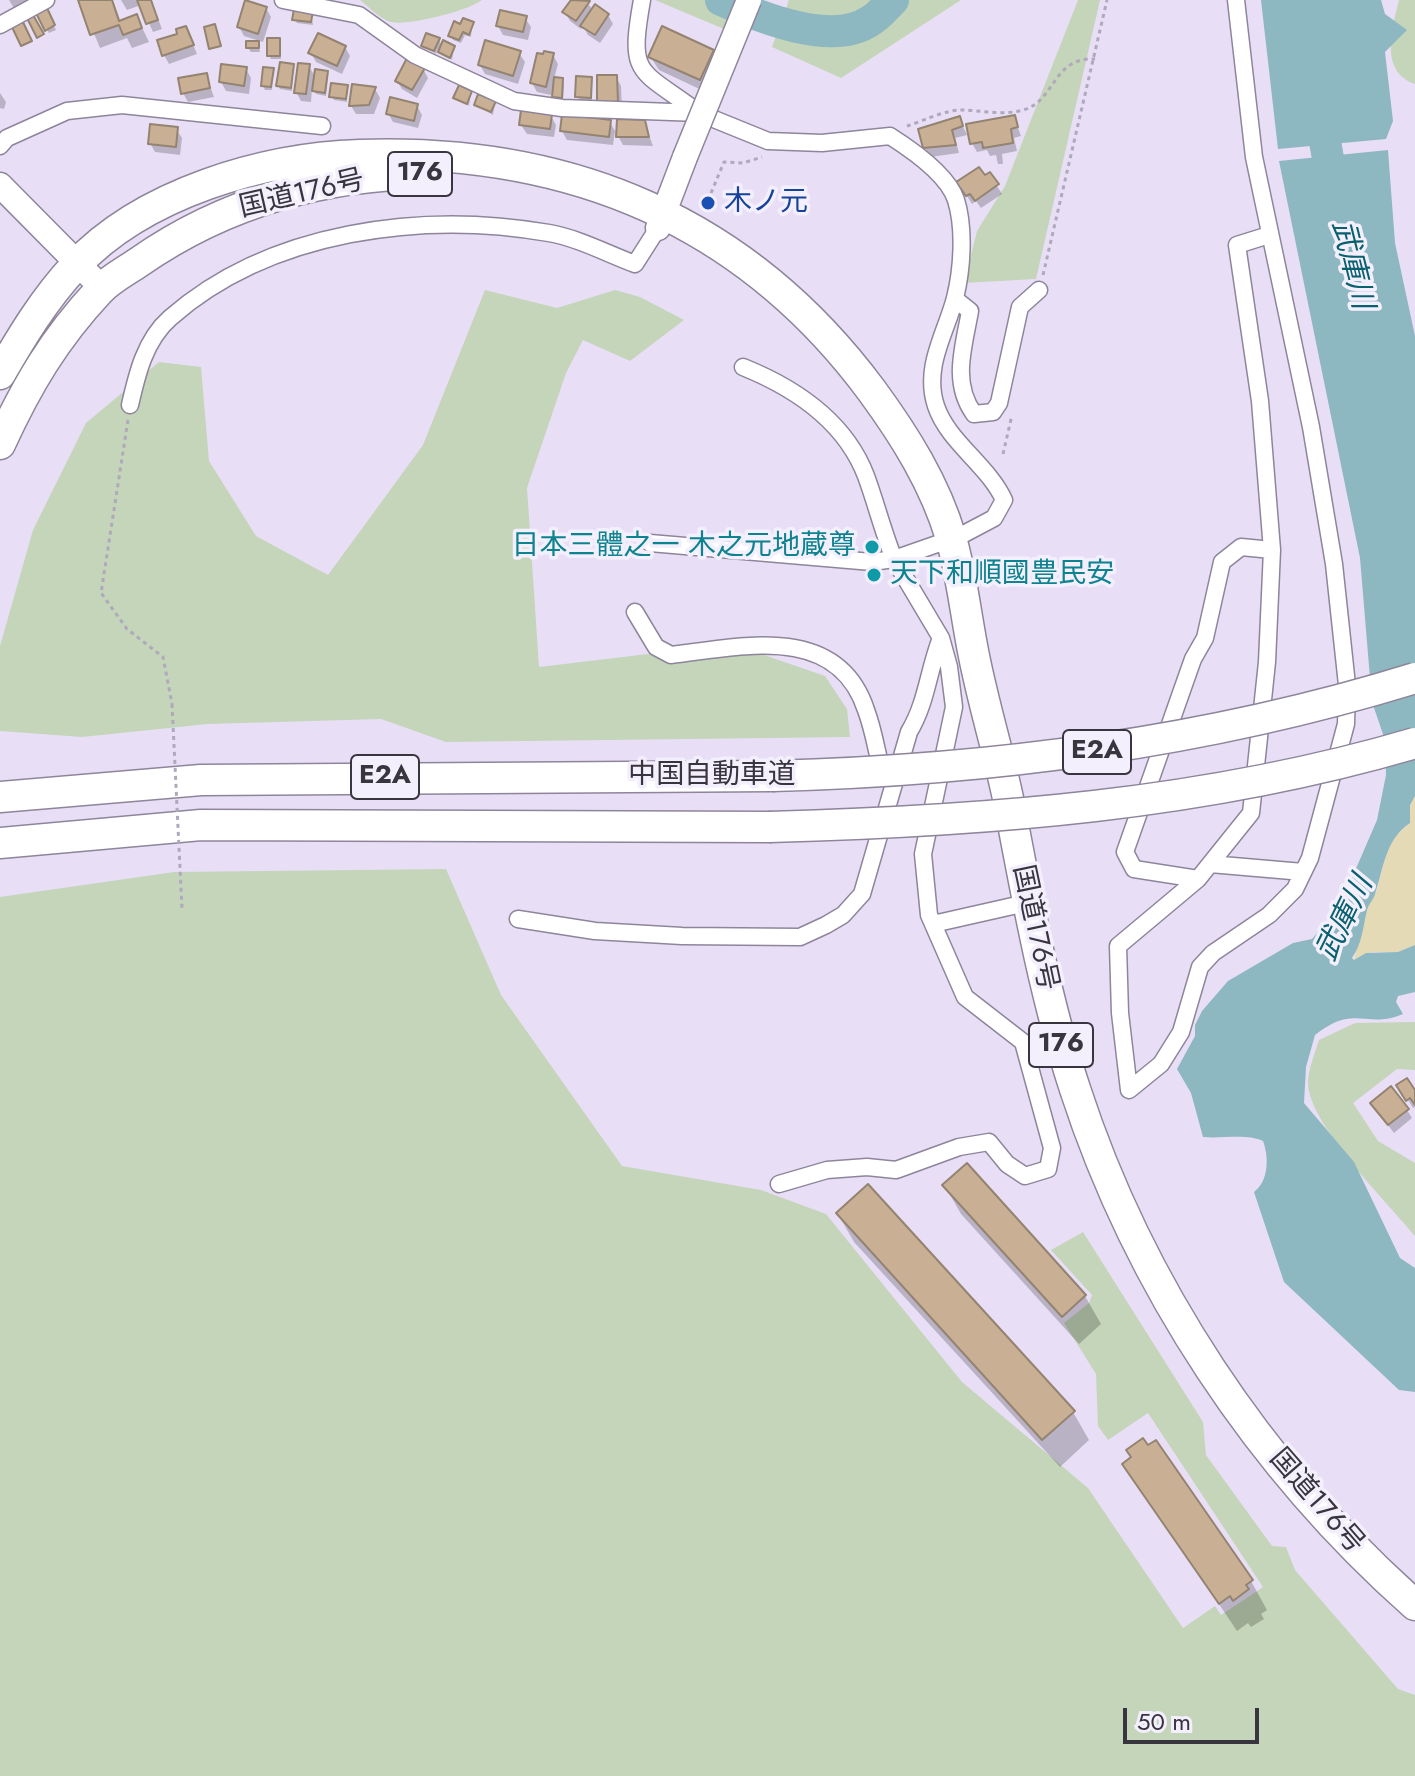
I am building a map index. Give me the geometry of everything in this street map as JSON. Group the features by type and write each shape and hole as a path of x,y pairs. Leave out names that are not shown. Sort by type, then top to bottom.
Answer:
{"highway":[{"name":"国道176号","path":"0,374 28,326 77,263 157,207 211,183 298,160 390,154 507,162 575,179 661,220 770,303 881,404 924,469 951,540 1026,903 1056,1030 1105,1173 1155,1275 1226,1390 1290,1475 1347,1542 1415,1605"},
{"name":"国道176号","path":"0,444 44,357 102,288 157,249 232,210 289,192 350,179 410,174 487,177 661,220"},
{"name":"中国自動車道","path":"0,797 201,780 872,773 1096,752 1295,713 1415,678"},
{"name":"中国自動車道","path":"0,843 201,825 769,827 1002,817 1099,806 1297,773 1415,743"}],"street":[{"path":"0,25 46,0"},
{"path":"283,0 359,15 415,55 514,101 562,108 699,113"},
{"path":"642,0 633,48 637,64 699,113 768,141 822,143 890,136 942,179 956,198 961,253 955,299 935,353 936,406 949,428 997,484 1004,500 994,518 951,540 894,559 872,562 650,543"},
{"path":"130,405 140,360 168,319 264,260 370,230 469,225 552,234 635,264 661,220 749,0"},
{"path":"1236,0 1254,157 1311,427 1334,564 1347,685 1346,724 1303,872 1295,889 1269,915 1213,953 1200,967 1181,1032 1161,1064 1129,1090 1120,1013 1118,946 1198,879 1251,813 1267,662 1272,550 1260,401 1237,245 1269,235"},
{"path":"0,146 7,138 67,111 122,105 322,126"},
{"path":"0,185 102,288"},
{"path":"955,299 970,311 959,374 963,399 974,414 984,413 993,412 999,403 1020,307 1039,290"},
{"path":"743,367 787,385 831,421 865,474 878,520 894,559 941,638 949,667 954,707 923,854 933,924 965,997 1023,1042 1052,1148 1048,1169 1025,1176 1007,1164 989,1142 959,1147 896,1170 867,1167 827,1170 779,1184"},
{"path":"1198,879 1134,869 1125,852 1193,659 1205,638 1222,562 1241,547 1272,550"},
{"path":"635,612 656,647 671,655 770,643 803,648 828,661 848,679 866,707 889,800"},
{"path":"518,919 595,931 800,937 843,915 862,894 909,732 923,710 931,663 941,638"},
{"path":"1210,864 1303,872"},
{"path":"933,924 1026,903"}],"path":[{"path":"1039,290 1107,0"},
{"path":"873,137 962,110 1024,110 1038,100 1068,64 1082,58 1095,59"},
{"path":"711,193 724,162 743,163 764,156"},
{"path":"130,405 101,593 127,629 163,657 172,704 182,909"},
{"path":"1003,454 1013,410"}],"shaded area":[{"path":"360,0 482,0 452,13 399,23 383,18"},
{"path":"655,0 735,0 724,29"},
{"path":"789,0 961,0 841,78 772,47"},
{"path":"1078,0 1100,0 1036,279 964,283 977,231 1005,186"},
{"path":"1399,0 1415,0 1415,84 1396,70 1392,60 1391,36"},
{"path":"485,290 557,308 615,290 640,297 684,320 630,361 583,340 566,373 527,488 539,667 732,644 825,676 847,709 850,737 446,742 381,719 208,724 82,737 0,731 0,646 33,530 86,423 159,362 201,367 209,461 256,536 328,575 423,445"},
{"path":"446,869 501,995 622,1166 761,1190 826,1214 962,1382 1088,1488 1183,1628 1215,1606 1221,1615 1263,1587 1148,1413 1108,1440 1098,1426 1096,1374 1064,1323 1089,1303 1092,1295 1051,1250 1083,1232 1203,1422 1206,1455 1272,1546 1286,1547 1295,1570 1398,1689 1415,1695 1415,1776 0,1776 0,897 174,872"},
{"path":"1415,1022 1415,1070 1397,1069 1353,1103 1378,1141 1415,1163 1415,1236 1335,1141 1321,1120 1308,1083 1319,1040 1355,1023"}],"sand":[{"path":"1415,796 1415,945 1398,952 1372,952 1354,960 1367,907 1377,889 1387,852 1394,837 1410,823 1410,805"}],"water":[{"path":"1261,0 1381,0 1385,14 1407,30 1385,52 1393,121 1386,139 1278,149"},
{"path":"1388,150 1395,243 1415,336 1415,796 1410,805 1410,823 1395,837 1386,855 1352,958 1354,960 1366,953 1398,952 1415,945 1415,992 1398,996 1396,1002 1403,1014 1379,1020 1341,1020 1315,1035 1306,1067 1304,1103 1354,1162 1400,1258 1415,1268 1415,1392 1399,1390 1284,1282 1254,1192 1263,1182 1266,1168 1263,1141 1242,1137 1203,1137 1191,1093 1177,1069 1195,1036 1195,1025 1202,1011 1228,981 1293,943 1312,939 1339,908 1377,820 1386,775 1385,740 1372,702 1360,558 1279,161"}],"building":[{"path":"78,0 112,0 119,21 137,14 142,28 123,35 119,25 90,35"},
{"path":"137,0 151,0 158,20 146,24"},
{"path":"245,0 267,7 258,34 237,27"},
{"path":"571,0 590,1 576,21 562,12"},
{"path":"595,4 609,14 595,35 580,26"},
{"path":"47,8 55,25 45,31 36,13"},
{"path":"294,9 313,11 311,22 292,20"},
{"path":"500,10 527,16 523,32 496,26"},
{"path":"33,15 44,34 37,38 27,18"},
{"path":"463,18 474,22 469,35 463,32 459,40 448,36 454,21 460,24"},
{"path":"22,20 32,41 21,46 11,25"},
{"path":"215,24 221,46 209,49 204,27"},
{"path":"186,26 194,45 162,56 157,40 177,34 176,29"},
{"path":"662,26 714,50 700,80 648,57"},
{"path":"318,33 346,46 337,66 308,53"},
{"path":"426,33 440,38 434,51 421,46"},
{"path":"267,38 280,38 280,56 267,56"},
{"path":"443,40 455,46 450,58 438,52"},
{"path":"485,40 521,51 513,76 478,65"},
{"path":"246,41 259,41 259,48 246,48"},
{"path":"544,51 554,53 546,87 530,83 537,53 543,54"},
{"path":"407,58 425,68 412,90 395,81"},
{"path":"280,62 294,64 291,88 276,86"},
{"path":"298,63 310,64 306,94 294,93"},
{"path":"221,64 247,67 244,86 219,82"},
{"path":"263,67 274,68 271,87 261,86"},
{"path":"315,69 328,71 325,93 312,91"},
{"path":"207,73 210,88 181,94 178,78"},
{"path":"597,75 617,75 618,103 597,103"},
{"path":"576,76 592,77 591,98 575,97"},
{"path":"554,77 563,78 562,98 552,97"},
{"path":"331,83 348,85 346,99 329,97"},
{"path":"352,84 376,87 369,105 349,106"},
{"path":"459,85 472,91 467,104 453,98"},
{"path":"478,94 496,101 491,112 474,105"},
{"path":"390,97 418,104 414,121 386,114"},
{"path":"521,110 552,114 550,129 519,125"},
{"path":"562,114 611,120 609,137 560,131"},
{"path":"1015,115 1018,127 1011,129 1013,143 983,148 982,142 970,144 966,124"},
{"path":"960,116 963,126 952,130 956,145 923,148 918,129"},
{"path":"617,119 645,120 649,137 616,137"},
{"path":"150,124 178,127 176,147 148,144"},
{"path":"979,167 985,175 990,172 999,184 975,201 970,194 966,196 956,182"},
{"path":"1407,1078 1415,1090 1415,1105 1410,1098 1406,1101 1396,1085"},
{"path":"1391,1086 1409,1109 1388,1125 1370,1103"},
{"path":"967,1163 1086,1295 1062,1317 942,1185"},
{"path":"868,1184 1075,1411 1042,1440 836,1213"},
{"path":"1143,1438 1148,1445 1156,1440 1253,1580 1246,1585 1249,1589 1233,1601 1230,1596 1219,1604 1122,1464 1131,1457 1126,1450"}],"waterway":[{"path":"721,0 796,27 836,31 870,21 893,0"},
{"name":"武庫川","path":"1318,102 1335,198"}],"place":[{"name":"木ノ元","path":"708,203"},
{"name":"日本三體之一 木之元地蔵尊","path":"872,547"},
{"name":"天下和順國豊民安","path":"874,575"}]}
